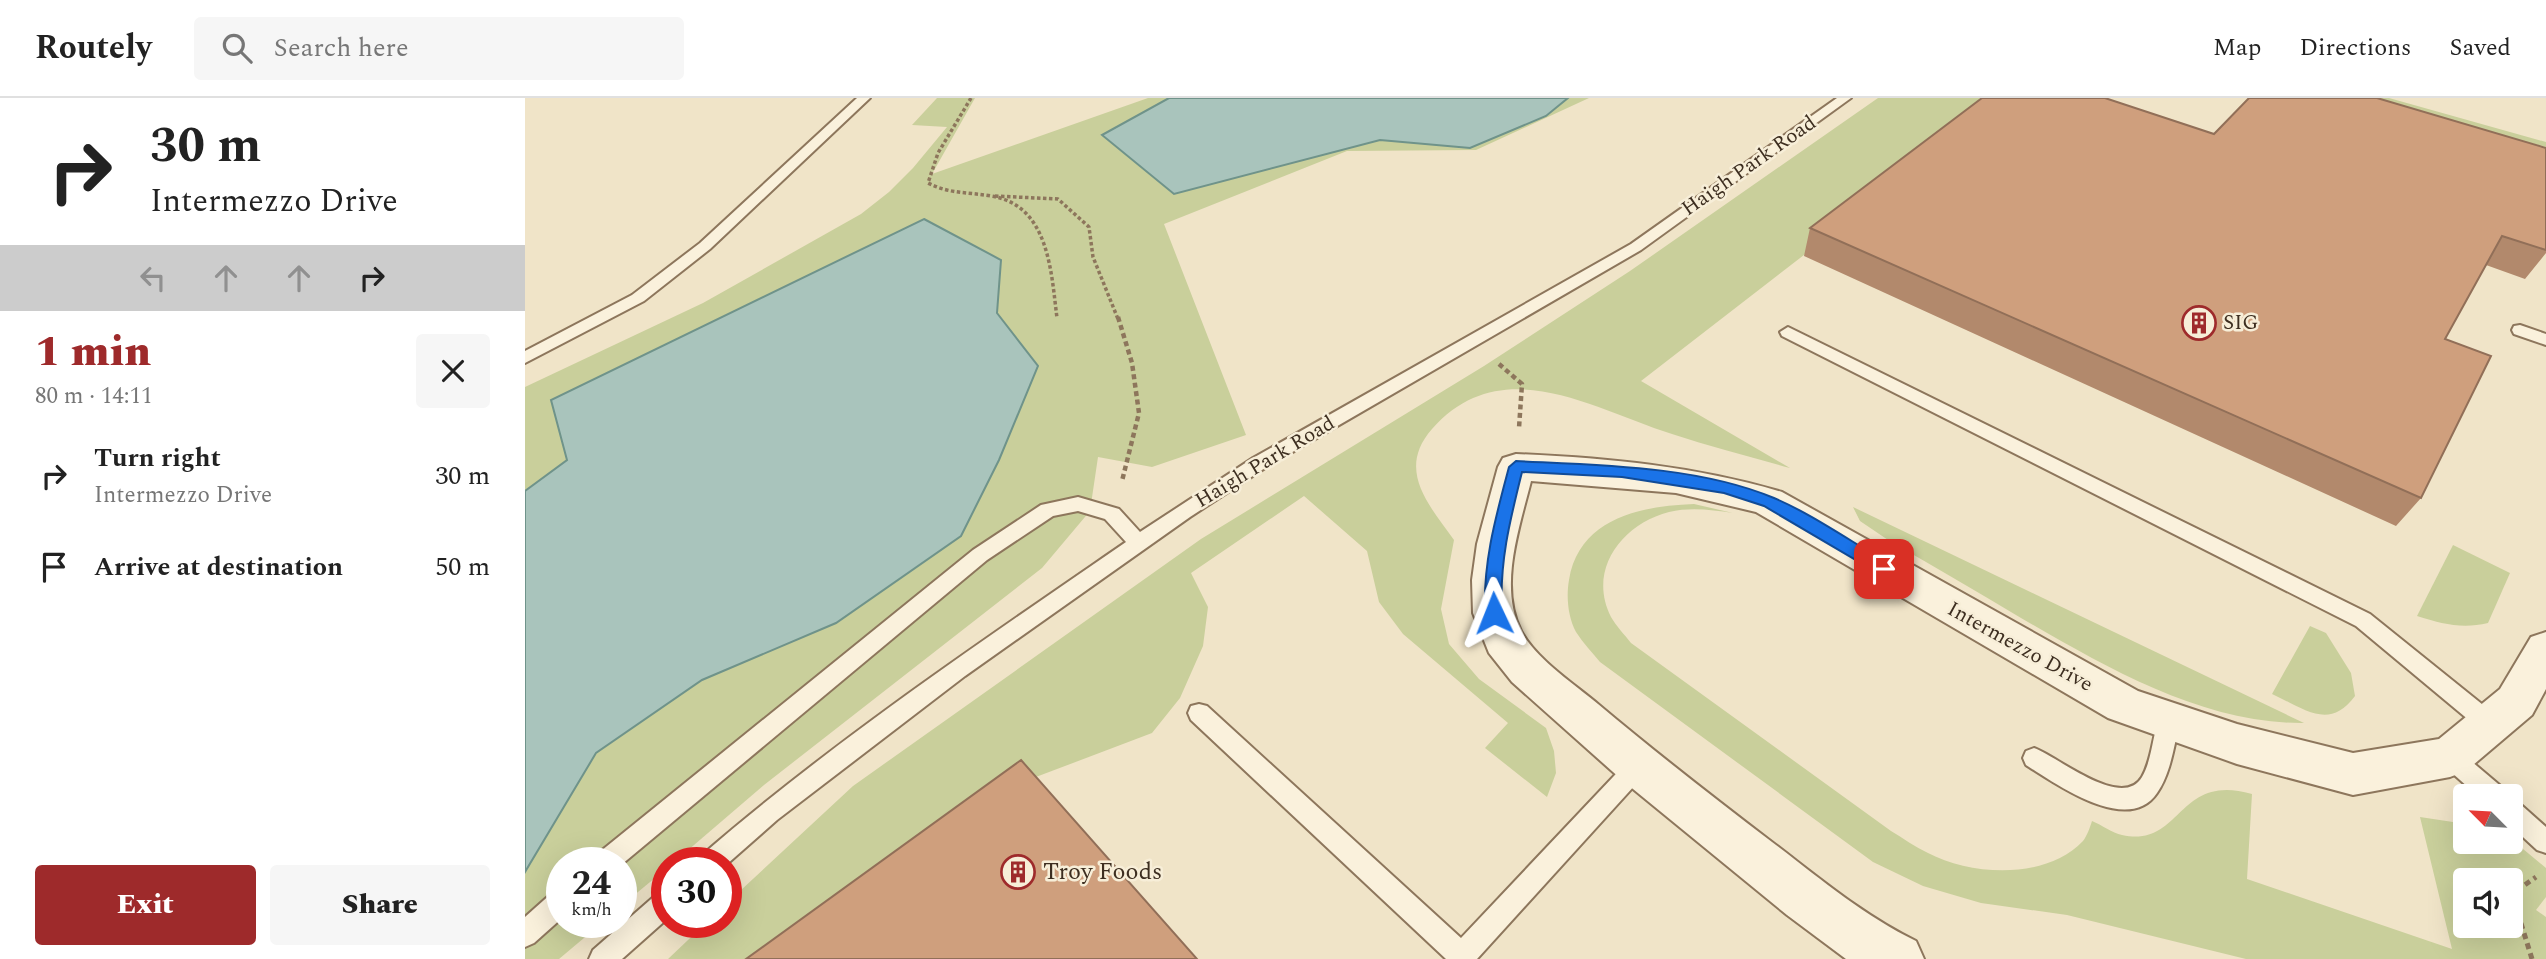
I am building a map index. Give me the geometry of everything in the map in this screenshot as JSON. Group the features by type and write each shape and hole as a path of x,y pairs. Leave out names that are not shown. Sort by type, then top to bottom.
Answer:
{"street":[{"name":"Intermezzo Drive","path":"1516,467 1622,472 1682,479 1725,487 1769,502 2125,705 2237,744 2353,774 2450,757 2516,702 2546,649"},
{"path":"1516,467 1496,544 1492,580 1494,613 1504,641 1527,669 1638,766 1805,898 1873,947 1898,959"}],"lane":[{"path":"525,358 638,298 705,246 864,98"},
{"name":"Haigh Park Road","path":"729,847 769,812 946,678 1139,543 1259,463 1636,247 1845,98"},
{"path":"2520,330 2546,340"},
{"path":"1788,332 2363,620 2490,724"},
{"path":"624,847 980,555 1048,510 1078,504 1112,513 1139,543"},
{"path":"1199,713 1462,956 1638,766"},
{"path":"2034,758 2099,795 2129,799 2150,787 2169,721"},
{"path":"2450,757 2481,784"},
{"path":"2523,822 2546,842"},
{"path":"525,934 546,915"},
{"path":"602,959 651,916"}],"path":[{"path":"971,98 938,156 928,183 939,190 963,195 1058,199 1089,227 1093,257 1114,305 1132,363 1139,413 1130,456 1112,513"},
{"path":"995,196 1025,208 1041,230 1057,318"},
{"path":"1471,341 1522,384 1516,467"},
{"path":"2532,959 2512,894 2546,870"}],"green space":[{"path":"937,98 975,98 932,174 1148,98 1169,98 1102,135 1174,194 1380,140 1470,148 1546,116 1568,98 1589,98 1476,150 1347,151 1164,224 1246,435 1152,467 1098,457 1090,511 1042,568 764,785 692,847 651,847 651,881 637,893 637,847 546,847 546,938 584,938 559,959 525,959 525,872 596,753 702,680 836,623 1038,366 997,313 551,401 567,460 525,491 525,387 703,303 861,214 913,168 947,127 912,125"},
{"path":"1878,98 2007,98 1641,381 1790,468 1687,439 1580,401 1549,392 1518,389 1488,393 1459,406 1432,429 1422,444 1417,459 1420,487 1454,540 1441,609 1449,644 1479,679 1546,728 1554,751 1556,773 1547,797 1485,748 1508,723 1403,634 1379,602 1367,551 1304,496 1191,573 1208,607 1203,646 1180,698 1152,733 1015,785 781,959 668,959 690,938 742,938 742,889 853,786 1201,539 1484,366 1630,271"},
{"path":"2352,98 2389,98 2546,142 2546,147 2531,143 2526,150"},
{"path":"1694,504 1733,513 1677,510 1652,518 1624,538 1613,551 1603,582 1605,599 1615,624 1631,643 1891,831 1923,851 1946,861 1987,870 2029,868 2068,854 2083,841 2092,821 2118,834 2142,836 2157,831 2208,793 2227,790 2252,794 2247,879 2452,949 2420,817 2453,822 2453,854 2523,854 2523,849 2546,868 2546,897 2536,910 2546,917 2546,959 2246,959 2067,915 1981,903 1923,886 1873,862 1600,662 1576,632 1569,613 1568,586 1575,559 1585,542 1599,529 1615,520 1654,508"},
{"path":"1853,507 2304,723 2266,721 2229,714 2192,703 2121,673 2053,637 1891,542 1860,521"},
{"path":"2453,545 2510,573 2488,623 2452,625 2417,616"},
{"path":"2310,626 2326,633 2351,673 2355,696 2336,713 2316,714 2272,694"}],"water":[{"path":"1169,98 1568,98 1546,116 1470,148 1380,140 1174,194 1102,135"},
{"path":"924,219 1001,260 997,313 1038,366 999,460 961,536 836,623 702,680 596,753 525,872 525,491 567,460 551,400"}],"building":[{"name":"SIG","path":"1982,98 2105,98 2214,134 2249,98 2377,98 2546,148 2546,250 2502,236 2445,339 2491,356 2421,498 1810,228"},
{"name":"Troy Foods","path":"1021,760 1197,959 746,959"}],"place":[{"name":"SIG","path":"2199,323"},
{"name":"Troy Foods","path":"1018,872"}],"route":[{"path":"1494,613 1492,580 1496,544 1516,467 1622,472 1725,487 1769,502 1884,569"}]}
